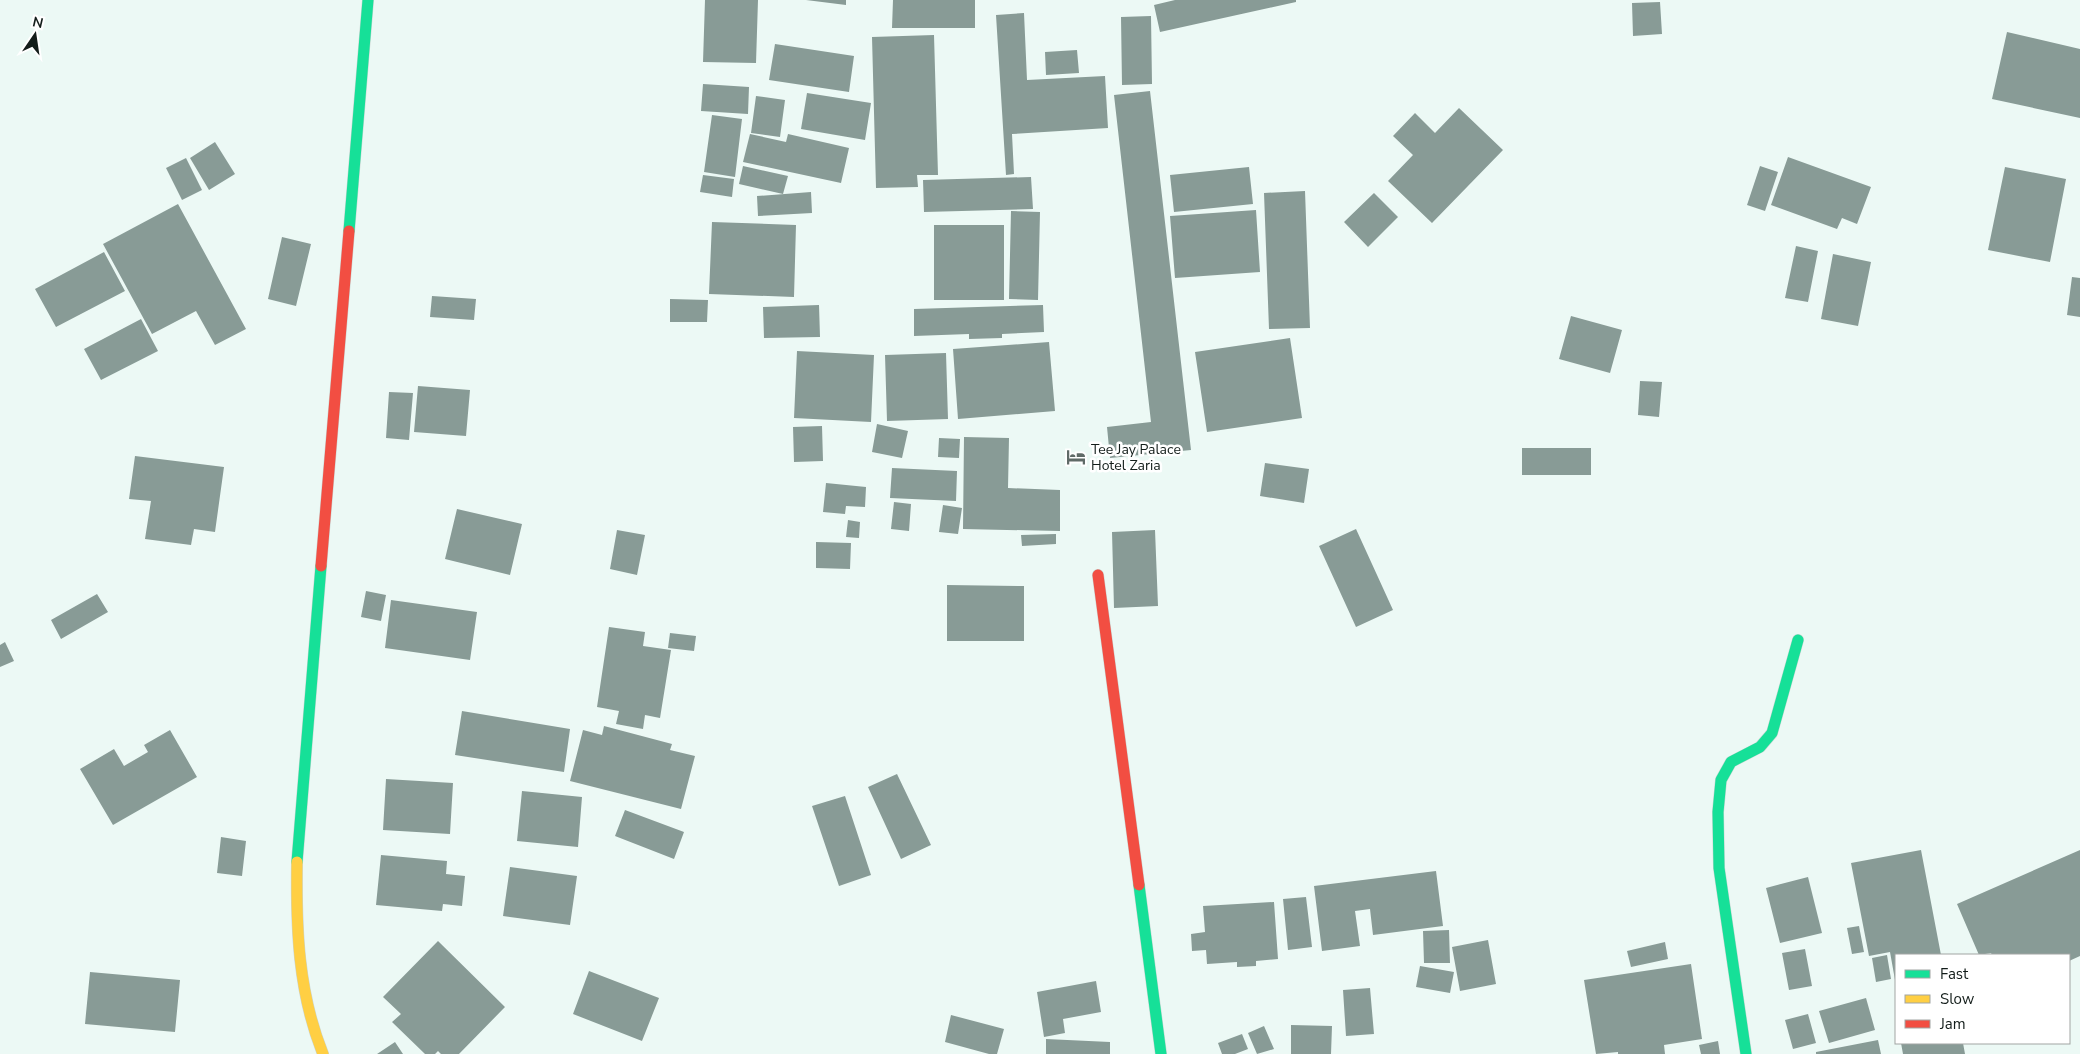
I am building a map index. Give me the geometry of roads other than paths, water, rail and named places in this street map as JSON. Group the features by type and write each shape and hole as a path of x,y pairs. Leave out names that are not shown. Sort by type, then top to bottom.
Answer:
{"street":[{"path":"323,1054 314,1035 301,989 296,899 297,852 368,0"},
{"path":"1098,576 1161,1054"},
{"path":"1746,1054 1719,868 1718,812 1721,780 1731,762 1760,747 1772,733 1798,640"}],"place":[{"name":"Tee Jay Palace Hotel Zaria","path":"1076,457"}]}
